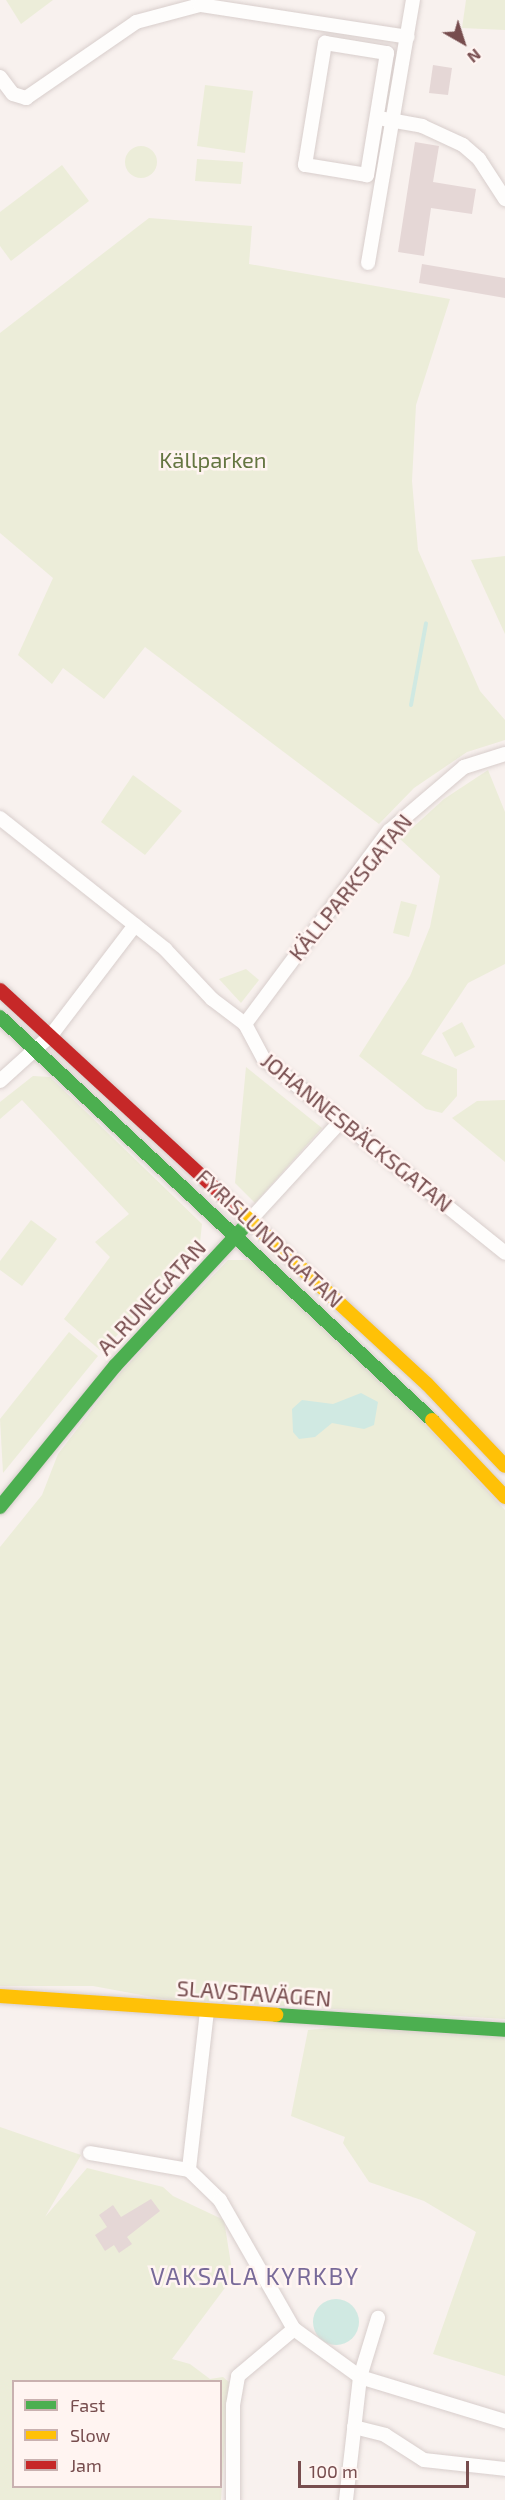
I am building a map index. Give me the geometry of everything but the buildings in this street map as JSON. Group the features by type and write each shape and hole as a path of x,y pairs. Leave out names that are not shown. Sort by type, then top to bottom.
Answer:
{"main road":[{"name":"FYRISLUNDSGATAN","path":"0,990 52,1034 427,1384 505,1466"},
{"name":"FYRISLUNDSGATAN","path":"0,1017 419,1406 505,1497"},
{"name":"ALRUNEGATAN","path":"0,1507 115,1366 250,1220"},
{"name":"SLAVSTAVÄGEN","path":"0,1996 505,2030"}],"street":[{"path":"368,263 413,0"},
{"path":"0,77 13,94 26,98 136,22 200,5 408,37"},
{"path":"325,43 387,53 377,117 368,175 305,165 325,43"},
{"path":"377,117 445,134 472,150 505,199"},
{"name":"KÄLLPARKSGATAN","path":"245,1024 389,831 464,767 505,754"},
{"name":"JOHANNESBÄCKSGATAN","path":"0,818 135,925 245,1024 264,1059 505,1253"},
{"path":"0,1081 37,1050 52,1034 135,925"},
{"name":"ALRUNEGATAN","path":"250,1220 341,1121"},
{"path":"189,2170 207,2011"},
{"path":"90,2153 189,2170 220,2200 294,2329 360,2377 505,2421"},
{"path":"346,2500 360,2377 378,2318"},
{"path":"233,2500 232,2405 238,2376 294,2329"},
{"path":"354,2427 385,2435 424,2460 505,2469"}],"green space":[{"path":"6,0 53,0 21,24"},
{"path":"466,0 505,0 505,30 462,28"},
{"path":"205,85 253,91 245,153 197,146"},
{"path":"141,146 153,150 157,162 153,174 141,178 129,174 125,162 129,150"},
{"path":"197,159 243,162 241,184 195,181"},
{"path":"62,165 89,201 11,261 0,246 0,212"},
{"name":"Källparken","path":"149,218 252,226 249,264 450,299 416,405 412,481 418,550 480,691 505,720 505,740 467,752 414,788 379,824 145,647 104,699 63,668 52,684 18,655 53,578 0,533 0,333"},
{"path":"505,556 505,634 471,560"},
{"path":"488,770 505,812 505,964 468,983 421,1054 457,1069 457,1096 442,1113 426,1109 359,1056 410,976 430,927 440,876 400,839 444,799"},
{"path":"133,775 182,811 145,855 101,822"},
{"path":"401,901 417,905 409,937 393,933"},
{"path":"246,969 259,980 241,1003 219,979"},
{"path":"462,1022 475,1047 455,1057 442,1033"},
{"path":"246,1067 322,1128 255,1203 235,1183"},
{"path":"33,1076 50,1077 202,1224 200,1243 102,1352 64,1319 110,1257 95,1242 129,1214 22,1100 0,1119 0,1102"},
{"path":"505,1100 505,1162 452,1118 477,1101"},
{"path":"31,1220 57,1239 22,1286 0,1270 0,1261"},
{"path":"228,1260 249,1260 268,1274 412,1411 505,1510 505,2019 163,1999 93,1986 0,1986 0,1547 42,1495 58,1454 121,1372"},
{"path":"69,1332 98,1356 3,1473 0,1419"},
{"path":"351,2026 505,2034 505,2376 433,2354 476,2232 424,2201 369,2182 343,2143 345,2137 291,2116 308,2030"},
{"path":"0,2127 81,2155 45,2217 87,2168 163,2187 173,2196 224,2220 233,2277 172,2359 190,2364 210,2379 223,2377 229,2382 222,2485 222,2380 12,2380 12,2488 222,2488 221,2500 0,2500"}],"water":[{"path":"361,1393 378,1402 374,1425 364,1429 332,1423 315,1437 299,1439 293,1432 292,1409 302,1400 333,1404"},
{"path":"336,2299 352,2306 359,2322 352,2338 336,2345 320,2338 313,2322 320,2306"}],"waterway":[{"path":"411,705 426,623"}],"traffic: fast":[{"path":"0,1017 432,1420"},
{"path":"0,1507 115,1366 245,1226"},
{"path":"276,2015 505,2030"}],"traffic: slow":[{"path":"233,1205 427,1384 505,1466"},
{"path":"432,1420 505,1497"},
{"path":"0,1996 276,2015"}],"traffic: jam":[{"path":"0,990 233,1205"}],"district":[{"name":"VAKSALA KYRKBY","path":"255,2276"}]}
